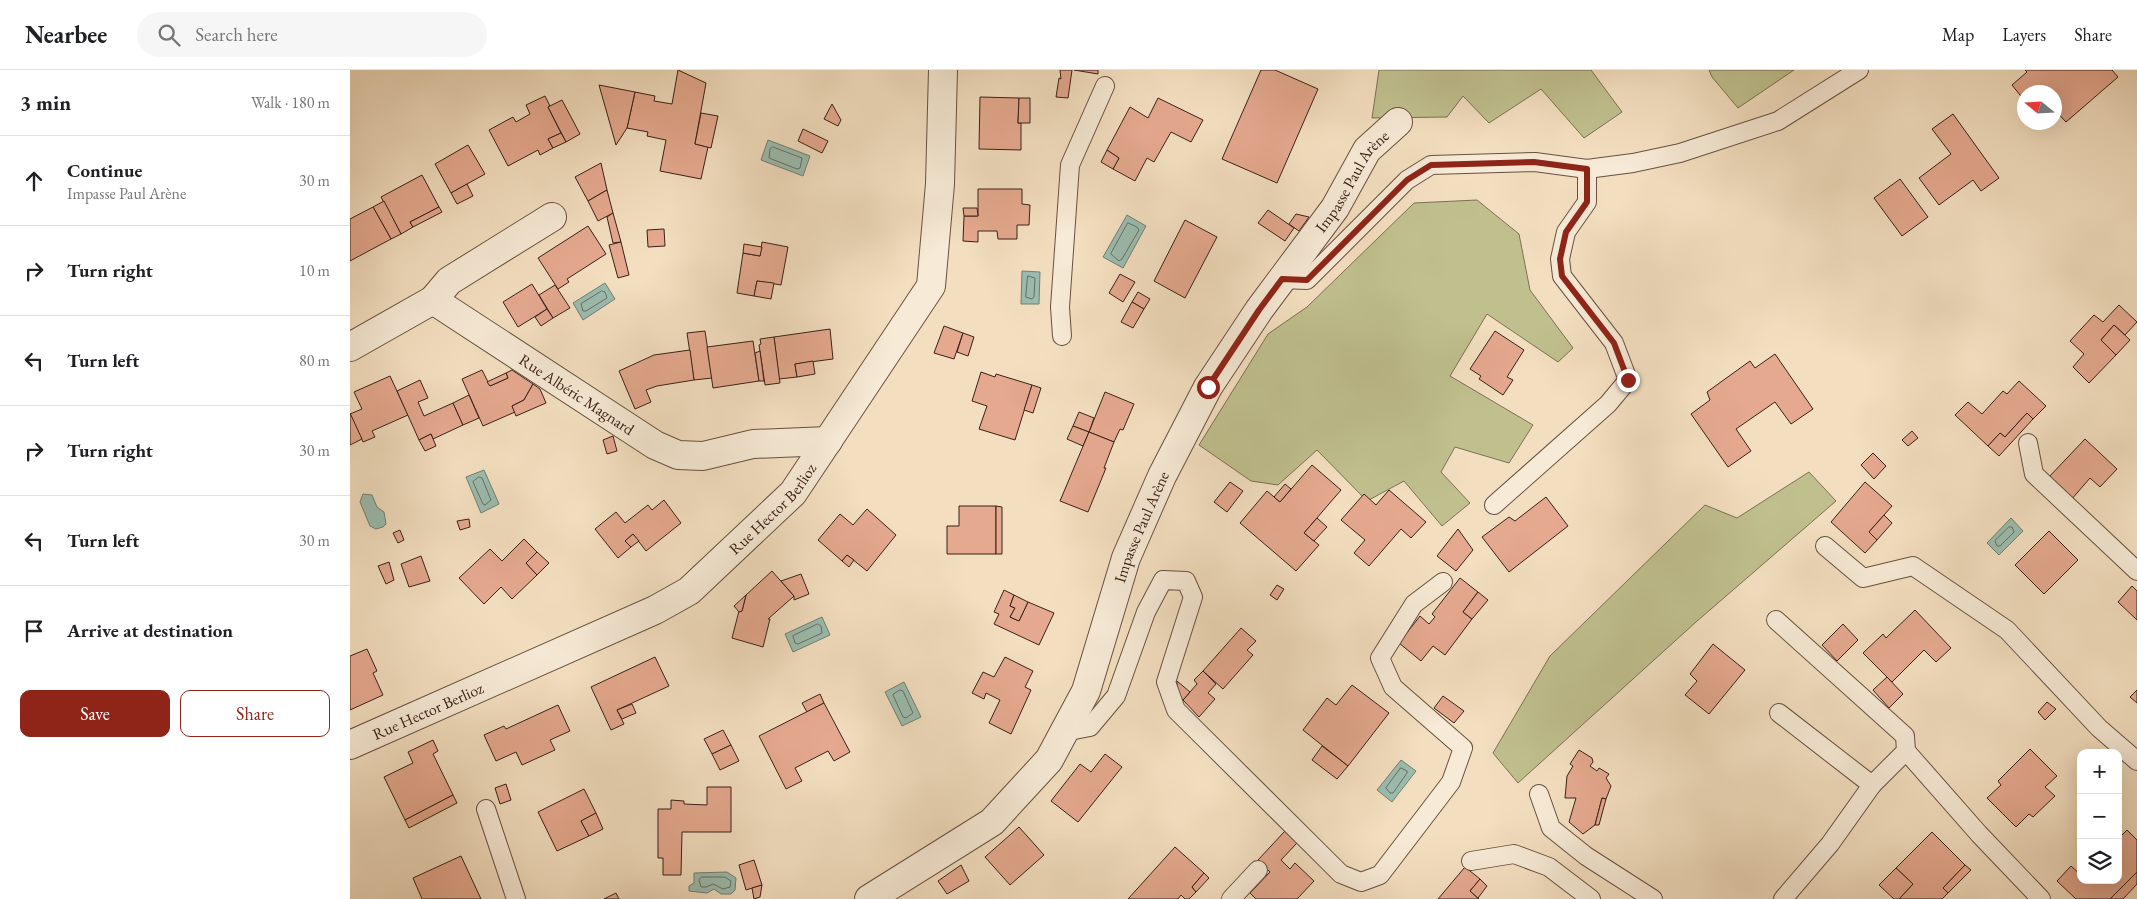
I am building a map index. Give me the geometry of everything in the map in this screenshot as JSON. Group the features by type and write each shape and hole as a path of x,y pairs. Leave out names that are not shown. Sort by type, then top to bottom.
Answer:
{"street":[{"name":"Rue Hector Berlioz","path":"350,746 655,610 689,591 793,493 931,286 940,184 943,70"},
{"name":"Impasse Paul Arène","path":"869,899 992,822 1049,760 1086,691 1126,558 1162,476 1208,387 1259,310 1335,208 1367,150 1398,122"},
{"path":"350,347 433,300 449,280 552,217"},
{"name":"Rue Albéric Magnard","path":"433,300 655,445 678,455 703,456 753,444 828,442"}],"lane":[{"path":"1282,279 1307,280 1407,180 1431,165 1534,162 1587,169 1633,164 1680,153 1778,121 1859,70"},
{"path":"1062,336 1060,307 1070,165 1104,86"},
{"path":"1494,505 1608,404 1628,380 1614,343 1562,276 1560,259 1566,232 1587,202 1587,169"},
{"path":"2028,443 2034,474 2137,570"},
{"path":"1826,546 1863,578 1913,566 2007,630 2100,728 2137,761"},
{"path":"1064,732 1090,727 1116,696 1146,612 1163,580 1186,581 1193,597 1166,682 1176,710 1341,874 1360,882 1380,875 1451,782 1463,748 1393,687 1380,658 1414,604 1443,582"},
{"path":"1776,620 1905,736 1906,751 1979,834 2041,899"},
{"path":"1779,713 1872,785"},
{"path":"1783,899 1830,844 1872,785 1906,751"},
{"path":"1539,794 1551,828 1586,856 1653,899"},
{"path":"486,809 516,899"},
{"path":"1471,861 1514,854 1549,867 1591,899"},
{"path":"1231,899 1258,870"}],"green space":[{"path":"1379,70 1591,70 1622,112 1584,138 1541,89 1489,123 1463,96 1447,117 1372,118"},
{"path":"1709,70 1794,70 1738,108 1712,77"},
{"path":"1477,200 1519,234 1530,290 1573,348 1558,362 1487,314 1450,376 1533,425 1509,463 1455,447 1441,472 1470,503 1442,526 1404,481 1367,501 1317,450 1278,485 1251,481 1199,445 1268,334 1307,307 1414,203"},
{"path":"1809,472 1836,501 1696,622 1518,783 1493,753 1550,656 1705,505 1737,518"}],"water":[{"path":"768,140 810,156 803,176 761,160"},
{"path":"1127,215 1146,226 1123,268 1103,257"},
{"path":"1022,271 1040,272 1039,304 1021,304"},
{"path":"605,283 615,299 583,320 573,303"},
{"path":"484,470 499,504 481,513 466,477"},
{"path":"363,494 372,495 377,507 384,512 386,524 383,527 376,529 370,526 360,502"},
{"path":"2011,518 2023,531 1999,555 1987,543"},
{"path":"822,617 830,635 793,652 785,634"},
{"path":"904,682 921,717 902,726 885,692"},
{"path":"1401,760 1416,771 1392,802 1377,790"},
{"path":"727,872 736,878 735,890 731,894 721,894 714,889 707,893 689,891 689,886 694,883 694,873"}],"building":[{"path":"678,70 706,83 695,144 708,147 701,179 660,171 666,140 647,136 648,132 627,128 635,92 655,96 654,101 672,104"},
{"path":"1060,70 1072,70 1068,98 1056,97 1059,78 1061,79"},
{"path":"1074,70 1098,70 1098,74"},
{"path":"1261,70 1275,70 1318,89 1277,183 1222,159"},
{"path":"2025,70 2112,70 2118,77 2066,122 2062,118 2062,85 2017,85 2017,91 2012,85 2027,72"},
{"path":"599,85 635,92 627,128 616,145"},
{"path":"545,96 550,106 548,107 561,133 548,139 553,148 540,155 538,150 508,166 489,130 513,117 516,122 530,114 526,105"},
{"path":"980,97 1019,98 1018,123 1021,123 1021,150 979,149"},
{"path":"1019,98 1030,98 1030,123 1018,123"},
{"path":"1158,98 1203,120 1191,142 1171,132 1154,162 1147,158 1135,181 1113,169 1119,158 1107,150 1130,107 1148,118"},
{"path":"562,100 580,134 566,142 548,107"},
{"path":"832,104 841,120 838,126 824,119"},
{"path":"701,113 718,116 711,148 695,144"},
{"path":"1953,114 1999,178 1981,191 1973,180 1939,205 1919,178 1951,154 1932,129"},
{"path":"803,129 828,141 822,153 798,141"},
{"path":"561,133 566,142 553,148 548,139"},
{"path":"468,145 485,174 451,193 435,164"},
{"path":"1107,150 1119,158 1113,169 1101,162"},
{"path":"601,163 607,190 588,201 575,177"},
{"path":"422,175 439,207 410,222 413,227 401,234 381,197"},
{"path":"1900,179 1928,217 1902,236 1874,198"},
{"path":"467,184 473,196 457,204 451,193"},
{"path":"978,189 1022,189 1022,204 1030,205 1029,225 1017,225 1017,239 998,239 997,231 978,231 978,242 963,241 964,216 978,216"},
{"path":"607,190 613,213 598,221 588,201"},
{"path":"384,201 401,234 391,239 373,207"},
{"path":"373,207 391,239 350,261 350,219"},
{"path":"439,207 442,212 413,227 410,222"},
{"path":"963,208 977,208 978,216 964,216"},
{"path":"1268,210 1294,228 1285,241 1258,223"},
{"path":"613,213 621,242 613,243 607,217"},
{"path":"1296,214 1309,217 1299,231 1289,224"},
{"path":"1185,220 1217,237 1185,298 1154,281"},
{"path":"588,226 606,254 567,279 569,282 558,289 538,258"},
{"path":"664,229 665,246 648,247 647,230"},
{"path":"621,242 629,275 618,278 609,245"},
{"path":"762,242 788,247 781,285 757,281 754,296 737,293 743,253 760,256"},
{"path":"744,244 762,247 760,256 743,253"},
{"path":"1120,274 1135,282 1123,302 1109,293"},
{"path":"757,281 774,283 771,299 754,296"},
{"path":"532,284 547,309 518,327 503,302"},
{"path":"555,285 570,308 553,318 539,295"},
{"path":"1138,292 1150,299 1144,309 1132,302"},
{"path":"1132,302 1144,309 1133,328 1121,322"},
{"path":"2119,305 2137,322 2125,335 2114,325 2101,340 2116,355 2089,383 2073,367 2084,354 2070,341 2094,315 2103,322"},
{"path":"547,309 553,318 541,326 535,317"},
{"path":"2114,325 2130,340 2116,355 2101,340"},
{"path":"944,326 963,333 954,359 934,353"},
{"path":"830,329 833,359 795,364 797,377 779,379 774,337"},
{"path":"705,331 712,378 694,380 687,333"},
{"path":"1495,331 1524,350 1507,377 1513,380 1503,395 1479,379 1481,376 1470,369"},
{"path":"963,333 974,337 968,356 957,352"},
{"path":"774,337 780,383 765,385 759,345 761,344 760,339"},
{"path":"753,341 759,381 713,388 707,347"},
{"path":"690,350 694,380 657,386 646,390 651,402 635,409 619,371 654,355"},
{"path":"760,351 764,381 759,381 755,353"},
{"path":"1775,354 1813,409 1791,424 1775,402 1736,429 1751,451 1728,467 1691,414 1710,400 1707,392 1750,361 1755,368"},
{"path":"813,361 815,374 797,377 795,364"},
{"path":"482,370 490,386 508,378 506,373 512,370 533,384 524,400 512,406 515,412 483,426 462,379"},
{"path":"981,372 995,377 996,374 1032,385 1015,440 979,429 987,406 972,401"},
{"path":"506,373 508,378 490,386 487,382"},
{"path":"390,376 408,415 372,431 375,437 363,442 350,414 362,409 354,392"},
{"path":"420,380 428,398 418,402 424,416 453,403 463,425 433,439 431,434 419,440 397,391"},
{"path":"2019,381 2046,406 2033,419 2027,413 2005,437 2000,433 1988,446 1955,415 1968,402 1982,414 2003,391 2007,394"},
{"path":"533,384 540,389 546,403 516,416 512,406 524,400"},
{"path":"1032,385 1041,388 1033,413 1024,410"},
{"path":"1105,392 1134,404 1123,430 1120,429 1114,442 1089,432"},
{"path":"469,395 479,418 463,425 453,403"},
{"path":"1079,412 1094,418 1089,432 1073,426"},
{"path":"350,413 362,439 350,445"},
{"path":"2027,413 2033,419 1999,456 1988,446 2000,433 2005,437"},
{"path":"1073,426 1089,432 1083,446 1067,439"},
{"path":"1912,431 1918,438 1908,446 1902,440"},
{"path":"1089,432 1114,442 1104,468 1106,468 1088,512 1060,501"},
{"path":"431,434 436,446 425,451 419,440"},
{"path":"613,436 617,451 607,454 603,440"},
{"path":"2085,439 2117,469 2100,487 2090,478 2071,500 2048,478"},
{"path":"1873,453 1886,466 1874,479 1861,465"},
{"path":"1312,465 1341,490 1304,533 1319,545 1296,571 1240,523 1267,491 1280,502"},
{"path":"1230,482 1243,491 1227,512 1214,502"},
{"path":"1865,482 1892,506 1869,532 1877,540 1865,553 1831,522"},
{"path":"1285,484 1291,489 1280,502 1274,497"},
{"path":"1389,490 1426,522 1411,538 1401,529 1369,566 1354,553 1365,540 1341,520 1364,494 1376,505"},
{"path":"1546,497 1568,526 1509,572 1482,537 1509,517 1515,521"},
{"path":"664,500 681,523 646,551 633,534 625,541 631,547 618,558 595,529 616,512 625,523 648,505 652,510"},
{"path":"959,506 996,506 996,554 947,554 947,526 959,526"},
{"path":"996,506 1002,507 1002,554 996,554"},
{"path":"867,509 896,535 867,571 847,555 842,561 818,540 840,514 853,525"},
{"path":"1884,515 1892,523 1877,540 1869,532"},
{"path":"1317,518 1327,527 1314,541 1304,533"},
{"path":"469,519 470,527 460,530 457,521"},
{"path":"1458,529 1473,550 1456,571 1437,556"},
{"path":"400,530 404,540 398,543 393,533"},
{"path":"2049,531 2078,560 2044,594 2015,565"},
{"path":"633,534 639,541 631,547 625,541"},
{"path":"524,539 537,552 526,563 537,575 512,599 501,587 484,604 459,578 490,549 502,561"},
{"path":"537,552 549,563 537,575 526,563"},
{"path":"847,555 854,560 849,567 842,561"},
{"path":"421,556 430,581 409,587 401,564"},
{"path":"389,562 394,580 386,584 378,566"},
{"path":"772,571 794,596 768,619 770,619 763,647 732,638 739,611 742,611 746,595"},
{"path":"801,574 809,594 794,600 794,596 781,581"},
{"path":"1460,578 1478,592 1463,612 1472,619 1445,655 1433,646 1421,661 1399,643 1420,616 1429,624 1435,617 1432,614"},
{"path":"1277,585 1284,589 1277,600 1270,595"},
{"path":"2132,586 2137,591 2137,620 2118,602"},
{"path":"1004,590 1014,595 1010,606 1015,608 1010,617 1019,621 1028,602 1054,613 1039,645 994,624 999,614 994,612"},
{"path":"1478,592 1488,600 1472,619 1463,612"},
{"path":"746,595 742,611 739,612 734,606"},
{"path":"1014,595 1028,602 1019,621 1010,617 1015,608 1010,606"},
{"path":"1915,610 1951,648 1936,662 1924,650 1892,682 1863,653 1883,634 1886,638"},
{"path":"1843,624 1858,640 1837,661 1822,645"},
{"path":"1241,628 1256,641 1247,650 1253,655 1223,689 1203,671"},
{"path":"1713,644 1745,670 1709,714 1685,695 1697,681 1690,674"},
{"path":"367,649 377,671 373,673 383,695 350,710 350,656"},
{"path":"655,657 669,686 617,710 624,724 611,730 591,687"},
{"path":"1005,657 1033,671 1025,687 1031,690 1011,734 989,723 1000,700 986,693 984,699 972,693 983,672 994,677"},
{"path":"1203,671 1216,684 1208,693 1215,699 1199,717 1183,700 1197,684 1194,680"},
{"path":"1887,677 1903,694 1889,708 1873,690"},
{"path":"1177,681 1190,692 1183,700 1177,693"},
{"path":"1352,685 1389,713 1348,766 1303,730 1327,698 1336,705"},
{"path":"2137,690 2137,703 2130,697"},
{"path":"820,694 824,703 807,712 802,703"},
{"path":"1443,696 1464,711 1454,723 1434,708"},
{"path":"2047,702 2056,709 2045,720 2038,712"},
{"path":"824,703 850,752 834,761 828,751 795,768 802,781 786,789 759,736"},
{"path":"632,704 636,713 622,719 617,710"},
{"path":"558,705 570,731 550,740 555,750 522,765 516,752 496,761 484,735 504,726 506,729"},
{"path":"723,730 731,745 712,754 704,739"},
{"path":"433,740 438,751 433,754 453,795 405,820 384,777 413,763 408,752"},
{"path":"731,745 739,761 720,770 712,754"},
{"path":"1322,746 1348,766 1337,779 1312,760"},
{"path":"2030,749 2057,776 2045,787 2055,796 2033,817 2029,814 2016,827 1987,798 2001,785 1998,781"},
{"path":"1579,750 1592,758 1593,762 1590,766 1597,771 1599,768 1609,774 1606,778 1611,786 1606,799 1602,798 1595,825 1583,834 1569,822 1576,798 1565,798 1567,776 1573,766 1570,764"},
{"path":"1105,754 1122,767 1078,822 1051,801 1080,764 1091,772"},
{"path":"506,784 511,800 500,804 495,788"},
{"path":"707,787 731,787 731,832 682,832 681,875 663,875 663,858 658,858 658,809 671,809 671,800 684,801 684,804 707,805"},
{"path":"584,789 596,813 581,821 589,836 557,851 538,812"},
{"path":"453,795 457,803 409,828 405,820"},
{"path":"1602,798 1606,799 1599,825 1595,825"},
{"path":"596,813 603,829 589,836 581,821"},
{"path":"1019,827 1044,855 1010,885 985,857"},
{"path":"2127,830 2137,840 2137,872 2110,899 2076,899 2057,881 2071,866 2077,871 2077,884 2122,884 2122,835"},
{"path":"1285,831 1297,843 1281,860 1290,869 1295,863 1314,881 1297,899 1256,899 1250,893 1270,872 1258,860"},
{"path":"1932,832 1965,865 1943,888 1948,893 1942,899 1899,899 1913,884 1896,868"},
{"path":"1175,847 1204,873 1192,887 1196,892 1189,899 1185,899 1181,895 1178,899 1128,899"},
{"path":"461,856 481,899 422,899 413,878"},
{"path":"754,860 762,885 746,890 739,865"},
{"path":"961,865 969,881 947,894 938,881"},
{"path":"1965,865 1971,870 1948,893 1943,888"},
{"path":"1465,867 1480,879 1470,891 1479,899 1438,899"},
{"path":"1896,868 1913,884 1899,899 1894,899 1879,885"},
{"path":"2137,872 2137,884 2123,899 2110,899"},
{"path":"1204,873 1209,878 1196,892 1192,887"},
{"path":"1480,879 1487,886 1478,898 1470,891"},
{"path":"762,885 760,897 754,899 752,888"},
{"path":"616,893 619,899 604,899"}],"route":[{"path":"1208,387 1282,279 1307,280 1407,180 1431,165 1483,162 1534,162 1587,169 1587,202 1566,232 1560,259 1562,276 1614,343 1628,380"}]}
